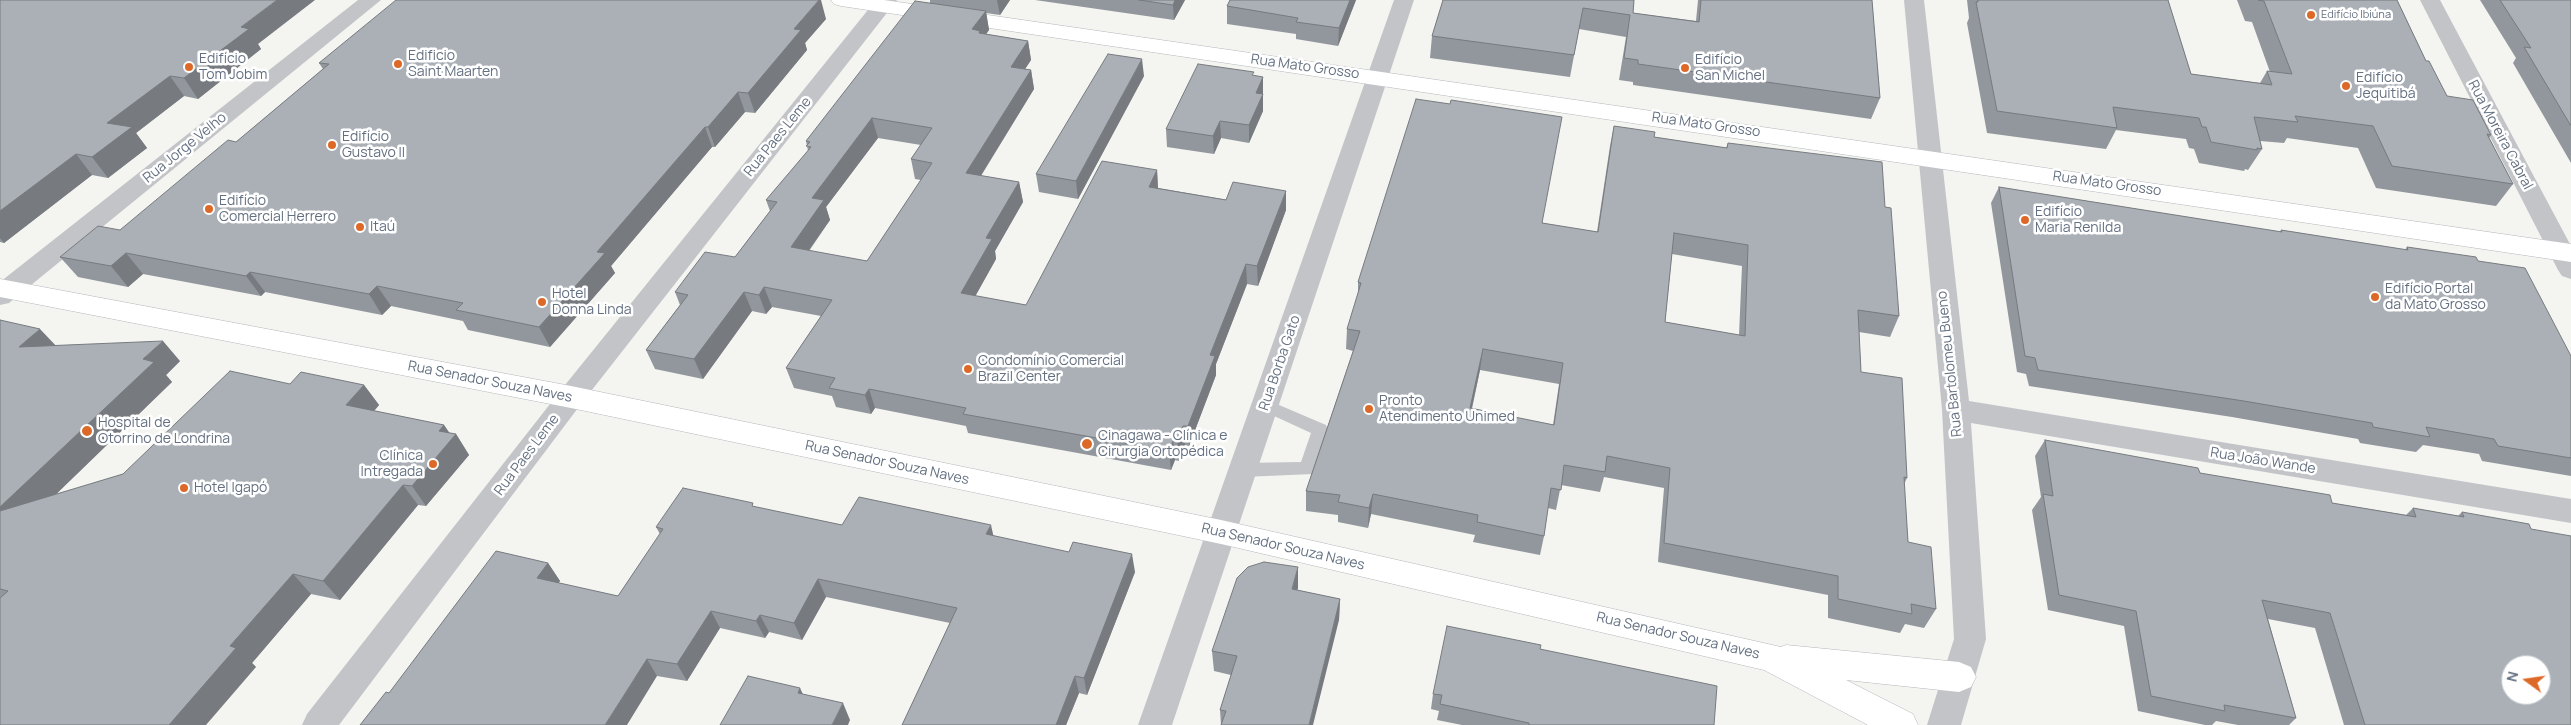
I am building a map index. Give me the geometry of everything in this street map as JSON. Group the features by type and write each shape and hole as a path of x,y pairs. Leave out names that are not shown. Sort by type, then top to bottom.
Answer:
{"street":[{"name":"Rua Jorge Velho","path":"3,291 371,0"},
{"name":"Rua Mato Grosso","path":"841,0 884,3 1378,78 1929,157 2568,258"},
{"name":"Rua Borba Gato","path":"1155,725 1404,0"},
{"name":"Rua Bartolomeu Bueno","path":"1914,0 1956,410 1970,639 1944,725"},
{"name":"Rua Moreira Cabral","path":"2430,0 2568,258"},
{"name":"Rua Paes Leme","path":"319,725 571,397 884,3"},
{"name":"Rua Senador Souza Naves","path":"3,291 571,397 1221,532 1770,657 1959,677"},
{"name":"Rua João Wande","path":"1956,410 2571,511"},
{"name":"Rua Senador Souza Naves","path":"1770,657 1901,725"}],"lane":[{"path":"1243,470 1307,470 1320,430 1265,405"}],"building":[{"path":"0,0 277,0 241,27 249,29 184,78 170,76 107,123 132,127 92,157 76,154 0,211"},
{"path":"396,0 819,0 794,29 801,30 748,93 738,92 708,127 705,127 597,252 605,253 539,327 456,310 463,303 377,286 369,294 250,272 246,276 126,253 111,266 60,257 98,226 120,230 228,140 236,142 329,64 319,63"},
{"path":"1139,0 1175,0 1173,5"},
{"path":"1230,0 1350,0 1339,28 1296,22 1298,18 1227,6"},
{"path":"1443,0 1634,0 1633,13 1699,22 1701,0 1872,0 1880,98 1638,64 1638,60 1624,58 1630,15 1583,8 1574,55 1432,36"},
{"path":"1978,0 2168,0 2191,74 2272,85 2267,71 2292,74 2264,1 2258,0 2397,0 2426,61 2429,61 2447,96 2473,100 2491,135 2487,134 2513,184 2392,166 2373,126 2295,116 2298,122 2254,117 2262,149 2257,148 2257,150 2211,142 2206,127 2202,127 2199,118 2113,107 2117,128 1997,111 1976,2"},
{"path":"2500,0 2571,0 2571,126 2524,47 2531,48"},
{"path":"915,1 986,11 972,29 980,31 979,33 1028,41 1011,67 1031,70 966,173 1019,182 986,238 992,239 961,293 1026,305 1102,161 1157,170 1149,187 1226,200 1233,182 1286,191 1257,266 1246,264 1210,355 1215,356 1188,426 1183,426 1177,442 1173,441 1169,451 963,414 966,408 869,389 865,395 829,388 835,378 786,368 832,300 764,287 759,295 744,292 694,359 646,350 688,295 675,292 705,252 735,257 777,202 766,200 811,147 806,146 810,142 806,141","holes":["872,118 932,128 911,159 932,163 867,261 791,247 824,200 812,198"]},
{"path":"1108,54 1142,59 1076,181 1036,174"},
{"path":"1198,64 1254,72 1252,75 1263,77 1256,93 1263,94 1249,125 1220,121 1213,136 1166,129"},
{"path":"1416,99 1450,104 1451,100 1562,117 1542,223 1598,232 1614,126 1655,132 1654,137 1727,148 1728,143 1882,162 1885,207 1891,208 1899,316 1858,310 1861,372 1902,378 1907,478 1904,477 1908,542 1931,547 1936,609 1911,604 1912,614 1838,599 1838,576 1664,543 1670,468 1607,456 1605,472 1564,465 1561,490 1551,488 1544,536 1477,522 1478,515 1373,494 1369,508 1338,502 1340,495 1306,491 1360,331 1347,329 1361,283 1358,282","holes":["1674,233 1748,245 1745,336 1665,322","1483,349 1563,363 1554,425 1470,408"]},
{"path":"1999,187 2282,232 2281,230 2408,250 2407,247 2476,257 2478,261 2525,268 2571,356 2571,458 2498,446 2494,439 2426,427 2430,437 2373,427 2372,423 2244,401 2038,370 2035,358 2025,356"},
{"path":"0,320 40,329 19,347 163,341 143,359 154,362 0,507"},
{"path":"230,371 290,384 301,372 364,385 346,405 444,425 439,431 456,434 412,486 403,485 323,581 293,574 230,646 236,648 169,725 0,725 0,598 8,591 0,589 0,511 123,474"},
{"path":"2045,440 2198,468 2200,473 2330,495 2332,503 2416,517 2413,508 2464,517 2462,512 2529,524 2531,529 2571,536 2571,725 2365,725 2330,613 2262,600 2296,718 2224,705 2225,711 2151,696 2136,611 2059,595 2043,494 2053,496"},
{"path":"683,488 753,503 752,506 842,525 859,497 991,525 986,534 1069,552 1073,542 1132,554 1084,678 1075,676 1056,725 902,725 957,608 818,579 794,623 760,615 756,621 711,611 677,664 647,659 605,725 360,725 386,692 389,693 496,551 548,563 537,578 618,596 663,529 656,527"},
{"path":"1264,562 1298,567 1292,589 1340,599 1309,725 1221,725 1226,711 1220,710 1237,656 1212,651 1237,578 1248,567"},
{"path":"1447,626 1541,645 1540,649 1717,686 1714,725 1529,725 1529,723 1440,704 1442,695 1433,694"},
{"path":"748,676 800,688 798,693 843,703 832,725 720,725"}],"place":[{"name":"Edifício Ibiúna","path":"2311,15"},
{"name":"Edificio Saint Maarten","path":"398,64"},
{"name":"Edifício Tom Jobim","path":"189,67"},
{"name":"Edifício San Michel","path":"1685,68"},
{"name":"Edifício Jequitibá","path":"2346,86"},
{"name":"Edifício Gustavo II","path":"332,145"},
{"name":"Edifício Comercial Herrero","path":"209,209"},
{"name":"Edifício Maria Renilda","path":"2025,220"},
{"name":"Itaú","path":"360,227"},
{"name":"Edifício Portal da Mato Grosso","path":"2375,297"},
{"name":"Hotel Donna Linda","path":"542,302"},
{"name":"Condomínio Comercial Brazil Center","path":"968,369"},
{"name":"Pronto Atendimento Unimed","path":"1369,409"},
{"name":"Hospital de Otorrino de Londrina","path":"87,431"},
{"name":"Cinagawa - Clínica e Cirurgia Ortopédica","path":"1087,444"},
{"name":"Clínica Intregada","path":"433,464"},
{"name":"Hotel Igapó","path":"184,488"}]}
